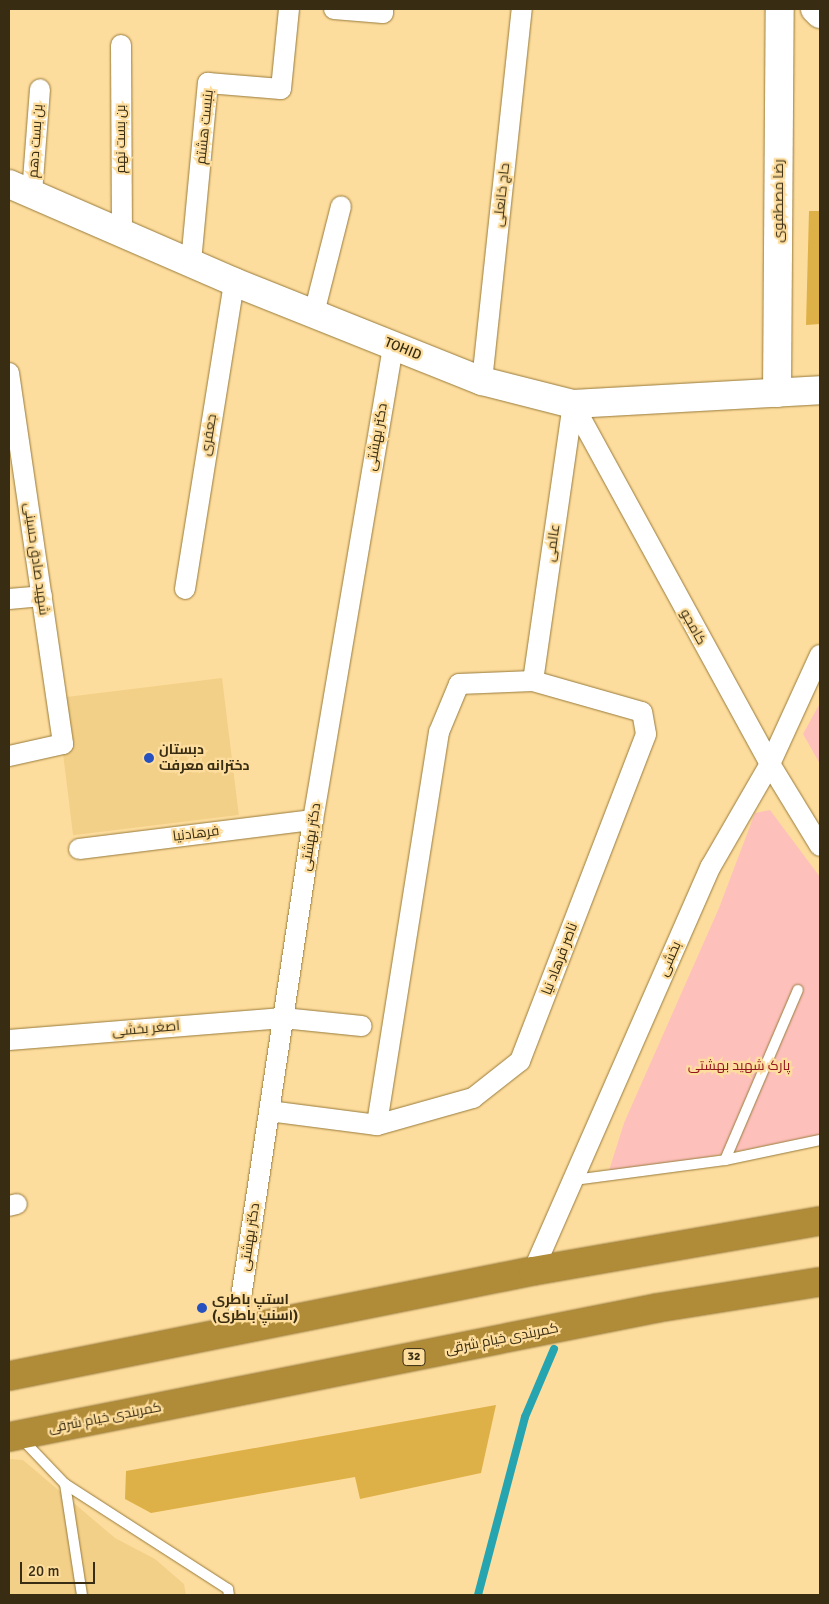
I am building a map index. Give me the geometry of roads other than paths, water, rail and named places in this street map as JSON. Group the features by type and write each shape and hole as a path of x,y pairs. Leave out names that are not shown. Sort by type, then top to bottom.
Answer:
{"highway":[{"path":"9,1376 533,1271 820,1221"},
{"name":"کمربندی خیام شرقی","path":"14,1436 657,1308 820,1282"}],"main road":[{"name":"رضا مصطفوی","path":"777,393 780,9"},
{"path":"815,9 820,14"},
{"name":"TOHID","path":"21,189 234,282 482,381 572,404 820,390"}],"street":[{"name":"بنبست هشتم","path":"191,262 208,83 281,89 289,9"},
{"path":"334,9 383,13 383,9"},
{"name":"حاج خانعلی","path":"482,381 522,9"},
{"name":"بن بست نهم","path":"121,45 122,232"},
{"name":"بن بست دهم","path":"21,189 40,89"},
{"path":"314,313 341,206"},
{"name":"جعفری","path":"185,589 234,282"},
{"name":"دکتر بهشتی","path":"236,1330 313,820 393,344"},
{"name":"شهید صادق حسینی","path":"9,373 63,744 9,756"},
{"name":"عالمی","path":"533,681 572,404"},
{"name":"کامجو","path":"572,404 770,764 820,846"},
{"path":"9,599 42,596"},
{"name":"بخشی","path":"533,1271 711,866 770,764 820,654"},
{"path":"377,1125 439,732 459,684 533,681"},
{"name":"ناصر فرهاد نیا","path":"269,1111 377,1125 473,1098 520,1061 646,734 642,712 533,681"},
{"name":"فرهادنیا","path":"79,849 313,820"},
{"name":"اصغر بخشی","path":"9,1040 284,1018 362,1026"}],"lane":[{"path":"725,1160 798,990"},
{"path":"574,1180 725,1160 820,1140"},
{"path":"14,1436 64,1484 228,1589 229,1595"},
{"path":"64,1484 82,1595"}],"waterway":[{"path":"478,1595 525,1417 554,1349"}],"place":[{"name":"دبستان دخترانه معرفت","path":"149,758"},
{"name":"استپ باطری (اسنپ باطری)","path":"202,1308"}],"park label":[{"name":"پارک شهید بهشتی","path":"739,1066"}]}
